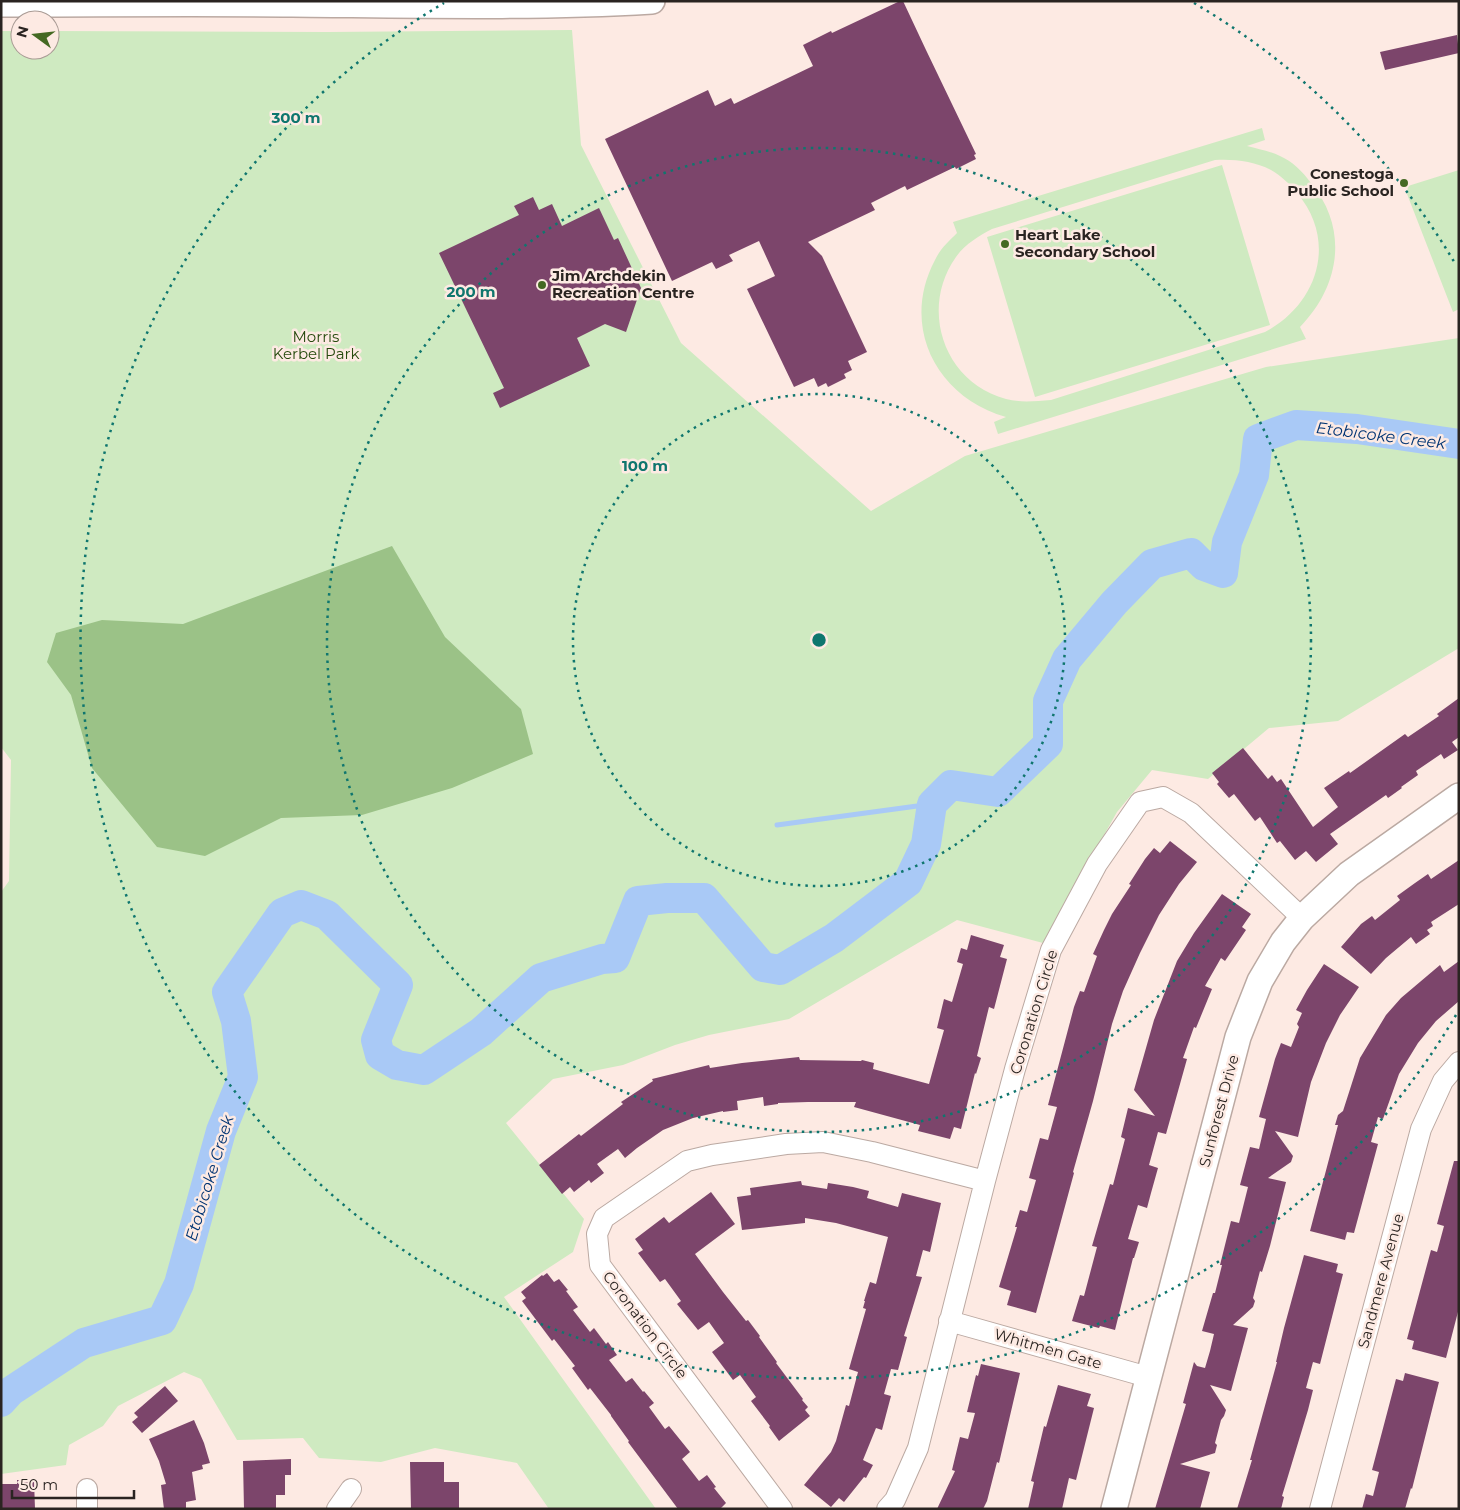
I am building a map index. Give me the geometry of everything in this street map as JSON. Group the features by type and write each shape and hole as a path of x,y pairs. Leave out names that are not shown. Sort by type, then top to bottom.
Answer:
{"street":[{"path":"1,4 600,4 652,1"},
{"name":"Sunforest Drive","path":"1114,1509 1238,1036 1260,981 1283,942 1302,918 1349,874 1459,796"},
{"name":"Coronation Circle","path":"886,1509 895,1500 918,1448 985,1181 1015,1070 1051,950 1097,864 1140,802 1163,797 1191,813 1302,918"},
{"name":"Sandmere Avenue","path":"1320,1509 1421,1129 1443,1081 1459,1062"},
{"name":"Coronation Circle","path":"782,1509 600,1265 597,1234 604,1218 687,1161 712,1155 786,1144 823,1142 872,1152 985,1181"},
{"name":"Whitmen Gate","path":"949,1321 1148,1377"},
{"path":"337,1509 351,1489"}],"green space":[{"name":"Morris Kerbel Park","path":"572,30 581,145 681,343 871,511 965,456 1266,367 1459,338 1459,648 1338,721 1269,728 1208,779 1152,770 1117,812 1043,943 957,920 789,1019 709,1035 675,1045 623,1065 553,1079 506,1123 584,1219 573,1252 504,1297 656,1509 549,1509 517,1463 435,1448 381,1462 319,1458 303,1438 237,1440 201,1379 184,1372 118,1406 103,1426 69,1445 66,1465 1,1474 1,892 9,881 11,760 1,747 1,31 10,31 10,60 60,60 60,31 328,32"},
{"path":"1262,128 1265,140 1247,146 1284,158 1297,167 1308,179 1323,201 1331,219 1335,238 1335,257 1331,276 1324,294 1314,311 1300,327 1306,339 998,434 994,422 1006,417 981,407 960,393 944,376 931,356 924,333 921,310 925,285 937,256 957,233 953,222","holes":["1215,160 1237,160 1271,170 1291,186 1310,212 1317,231 1319,251 1316,270 1309,288 1298,305 1283,320 1265,332 1051,400 1028,401 1006,399 985,390 967,377 953,361 944,342 939,321 939,299 945,277 956,257 973,241 992,229"]},
{"path":"1222,165 1270,325 1035,397 987,237"},
{"path":"1459,170 1459,309 1453,312 1407,194 1408,186"},
{"path":"392,546 445,637 521,709 533,754 452,788 362,815 281,818 205,856 157,847 92,768 71,695 47,662 56,633 102,620 183,624"}],"building":[{"path":"903,1 976,154 974,155 976,159 907,190 905,186 871,203 875,210 808,242 822,256 867,352 848,361 852,370 844,374 846,378 828,387 826,383 818,387 814,378 794,387 747,289 775,276 759,241 729,255 733,261 716,269 712,262 672,281 605,139 708,90 715,106 731,98 734,104 813,66 803,45"},
{"path":"1457,35 1459,53 1385,70 1380,52"},
{"path":"533,197 539,210 552,204 562,226 599,208 614,240 618,238 641,288 626,332 605,324 577,338 590,366 500,408 493,393 504,388 439,253 519,215 514,206"},
{"path":"1459,698 1459,737 1452,742 1458,750 1444,759 1441,754 1416,771 1418,775 1402,788 1388,798 1386,795 1330,834 1338,844 1316,862 1306,851 1295,860 1280,841 1277,843 1260,817 1255,821 1234,794 1229,798 1217,784 1219,782 1212,773 1243,748 1268,779 1272,775 1277,782 1281,779 1313,827 1338,807 1324,788 1349,771 1350,773 1405,734 1408,737 1439,716 1437,714"},
{"path":"1170,841 1197,862 1179,884 1159,915 1123,991 1112,1024 1036,1313 1007,1305 1011,1291 999,1287 1017,1227 1015,1227 1020,1210 1027,1212 1036,1180 1029,1178 1040,1138 1048,1140 1057,1107 1048,1105 1074,1007 1080,991 1084,992 1097,956 1093,954 1112,914 1131,885 1129,884 1154,848 1160,853"},
{"path":"1459,860 1459,904 1431,922 1433,926 1427,930 1430,934 1416,944 1411,937 1386,958 1371,974 1341,947 1361,924 1372,916 1375,920 1400,900 1397,896 1428,874 1431,879"},
{"path":"1222,894 1251,914 1242,927 1246,930 1225,961 1221,958 1205,986 1212,989 1196,1028 1194,1027 1183,1058 1187,1059 1166,1134 1158,1132 1149,1165 1158,1168 1147,1208 1138,1205 1128,1239 1139,1242 1133,1258 1115,1330 1072,1321 1080,1295 1084,1296 1097,1247 1092,1246 1110,1184 1113,1185 1125,1139 1121,1137 1128,1108 1155,1116 1134,1090 1154,1020 1177,961"},
{"path":"971,935 1004,945 1000,957 1007,959 994,1009 989,1007 977,1056 981,1058 975,1073 961,1129 954,1127 950,1139 918,1131 920,1125 854,1107 856,1102 778,1103 764,1106 763,1097 737,1101 738,1110 723,1111 693,1118 663,1130 625,1158 618,1149 597,1164 604,1173 591,1183 589,1180 574,1192 570,1187 562,1194 539,1165 579,1134 581,1136 623,1104 621,1102 653,1081 652,1079 709,1065 710,1068 799,1057 800,1060 862,1060 874,1063 873,1069 929,1084 944,1030 937,1028 944,999 952,1002 963,964 957,962 961,948 967,950"},
{"path":"1459,961 1459,1001 1436,1021 1418,1043 1399,1074 1383,1119 1378,1117 1371,1142 1378,1144 1354,1233 1347,1232 1345,1240 1310,1231 1338,1125 1335,1125 1338,1115 1343,1111 1360,1058 1386,1015 1401,998 1440,965 1444,972"},
{"path":"1324,964 1359,987 1340,1015 1326,1043 1311,1082 1298,1137 1275,1131 1293,1156 1291,1162 1268,1178 1286,1182 1270,1246 1262,1272 1260,1271 1253,1298 1255,1301 1253,1307 1233,1325 1248,1328 1231,1391 1210,1385 1226,1410 1221,1420 1215,1443 1217,1445 1215,1453 1180,1464 1210,1472 1200,1509 1155,1509 1186,1404 1183,1403 1194,1362 1197,1366 1205,1368 1210,1351 1214,1334 1202,1331 1213,1293 1215,1293 1231,1221 1239,1223 1248,1187 1240,1185 1250,1147 1259,1149 1266,1119 1259,1117 1275,1059 1281,1043 1291,1047 1302,1013 1296,1010"},
{"path":"1454,1161 1459,1161 1459,1308 1446,1358 1412,1349 1414,1341 1407,1339 1431,1250 1437,1252 1444,1226 1437,1224"},
{"path":"801,1181 802,1185 827,1189 828,1183 869,1191 867,1198 898,1207 902,1193 941,1203 930,1252 923,1250 916,1276 922,1277 904,1336 907,1337 898,1370 891,1369 884,1394 891,1396 882,1430 876,1428 863,1460 873,1465 866,1478 864,1477 844,1502 839,1498 831,1507 804,1485 831,1452 846,1405 849,1406 858,1372 849,1369 866,1309 863,1308 864,1301 870,1282 876,1284 888,1237 836,1223 805,1218 805,1223 742,1230 737,1197 751,1195 750,1188"},
{"path":"711,1192 735,1224 695,1254 723,1292 760,1336 776,1363 808,1407 805,1410 810,1416 779,1441 751,1401 756,1397 740,1375 733,1380 712,1352 724,1343 709,1322 698,1330 677,1304 681,1301 665,1279 660,1282 638,1253 643,1250 635,1239 664,1217 669,1223"},
{"path":"1304,1255 1338,1264 1336,1272 1343,1274 1320,1364 1313,1362 1306,1388 1313,1390 1308,1410 1282,1496 1284,1497 1281,1509 1237,1509 1252,1460 1250,1460"},
{"path":"547,1273 554,1282 559,1279 568,1290 566,1291 578,1307 573,1310 590,1332 594,1328 606,1344 608,1342 617,1355 609,1360 626,1382 632,1378 644,1391 654,1403 649,1407 665,1429 669,1426 690,1452 682,1459 699,1481 707,1475 716,1487 714,1488 726,1503 720,1509 678,1509 628,1442 611,1415 590,1388 588,1390 572,1368 575,1366 554,1339 552,1341 522,1301 526,1298 521,1292"},
{"path":"981,1364 1020,1373 999,1463 997,1462 987,1501 983,1509 937,1509 955,1471 952,1470 960,1437 968,1439 975,1413 967,1412 976,1375 978,1376"},
{"path":"1405,1373 1439,1382 1412,1489 1405,1509 1362,1509 1366,1494 1373,1496 1379,1472 1372,1470 1396,1379 1403,1381"},
{"path":"1058,1385 1091,1394 1087,1406 1094,1408 1076,1480 1069,1478 1062,1509 1028,1509 1034,1482 1031,1481 1044,1426 1046,1427"},
{"path":"165,1386 178,1401 142,1433 132,1422 138,1417 134,1413"},
{"path":"194,1420 210,1463 202,1465 203,1469 192,1472 196,1500 186,1502 186,1509 164,1509 161,1485 166,1484 159,1461 149,1439"},
{"path":"291,1459 291,1475 285,1475 285,1495 276,1495 276,1509 244,1509 243,1461"},
{"path":"410,1462 444,1462 444,1482 459,1482 459,1509 411,1509"},
{"path":"17,1480 34,1480 35,1509 1,1509 1,1484 17,1484"}],"waterway":[{"name":"Etobicoke Creek","path":"1,1402 11,1391 84,1343 162,1320 179,1284 221,1131 243,1077 236,1021 227,992 282,913 301,905 327,915 398,985 376,1040 380,1055 397,1065 424,1070 481,1032 541,978 602,959 615,958 638,901 667,898 704,898 763,967 780,970 834,938 908,882 926,844 932,804 951,785 998,792 1048,744 1048,701 1067,659 1114,603 1152,564 1191,553 1204,566 1223,573 1227,542 1254,475 1258,439 1296,425 1357,429 1459,444"},
{"path":"777,825 932,804"}],"place":[{"name":"Conestoga Public School","path":"1404,183"},
{"name":"Heart Lake Secondary School","path":"1005,244"},
{"name":"Jim Archdekin Recreation Centre","path":"542,285"}]}
